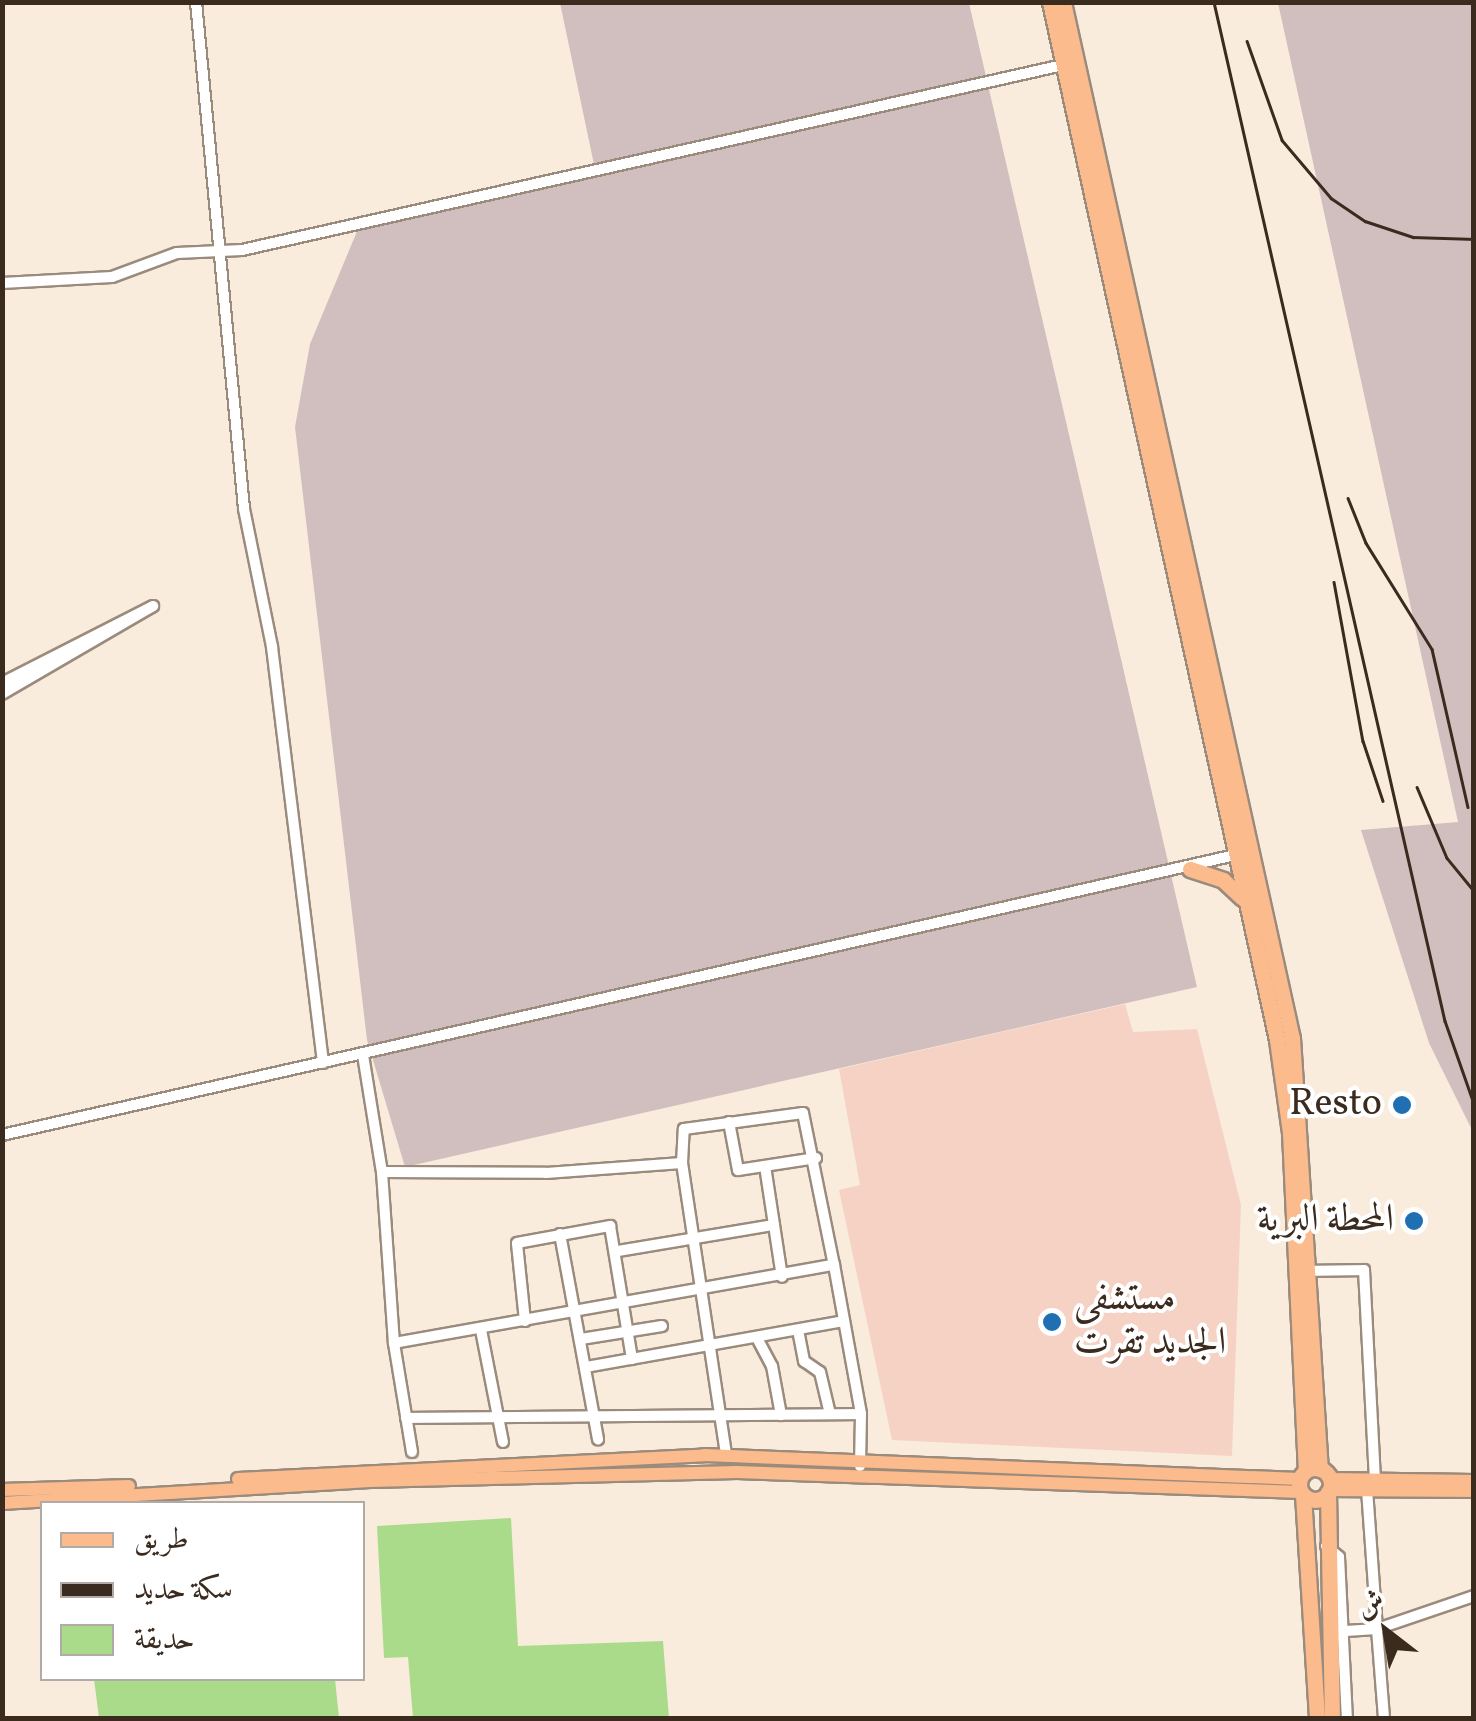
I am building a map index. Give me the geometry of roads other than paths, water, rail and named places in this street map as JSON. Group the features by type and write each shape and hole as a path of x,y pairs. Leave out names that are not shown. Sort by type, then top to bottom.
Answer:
{"highway":[{"path":"1050,2 1192,625 1251,851 1298,1075 1303,1271 1315,1483 1317,1718"},
{"path":"1063,2 1192,625 1233,856 1284,1081 1303,1271"},
{"path":"1190,869 1218,878 1244,900"},
{"path":"1315,1483 1336,1632 1332,1718"}],"main road":[{"path":"2,1490 726,1455 861,1456 1315,1483"},
{"path":"370,1475 736,1472 1371,1484 1448,1486 1474,1491"},
{"path":"2,1502 288,1479"},
{"path":"1448,1486 1474,1481"}],"street":[{"path":"196,2 244,509 272,647 323,1063"},
{"path":"2,282 58,284 112,277 177,253 219,255 1064,65"},
{"path":"2,684 153,606 2,694"},
{"path":"2,1135 1190,869 1251,851"},
{"path":"363,1055 382,1172 394,1342 412,1452"},
{"path":"726,1455 682,1164 681,1130 798,1110 807,1118 816,1158 861,1414 858,1477"},
{"path":"730,1122 738,1170 816,1158"},
{"path":"382,1172 546,1173 682,1164"},
{"path":"765,1166 782,1277"},
{"path":"618,1251 774,1225"},
{"path":"525,1322 516,1245 610,1226 618,1251 632,1360"},
{"path":"560,1234 598,1440"},
{"path":"394,1342 702,1292 834,1265"},
{"path":"1303,1271 1364,1270 1377,1630 1384,1718"},
{"path":"586,1368 844,1321"},
{"path":"581,1338 662,1326"},
{"path":"481,1330 504,1442"},
{"path":"798,1330 804,1361 820,1372 830,1414"},
{"path":"758,1338 772,1366 781,1415"},
{"path":"406,1418 861,1414"},
{"path":"1347,1718 1336,1632 1377,1630 1474,1596"}],"railway":[{"path":"1214,2 1445,1021 1474,1104"},
{"path":"1247,41 1282,140 1331,198 1365,221 1413,237 1474,239"},
{"path":"1348,498 1366,543 1432,649 1468,807"},
{"path":"1334,582 1363,741 1383,801"},
{"path":"1417,787 1447,858 1474,891"}],"place":[{"name":"Resto","path":"1402,1105"},
{"name":"المحطة البرية","path":"1414,1221"},
{"name":"مستشفى الجديد تقرت","path":"1052,1322"}]}
